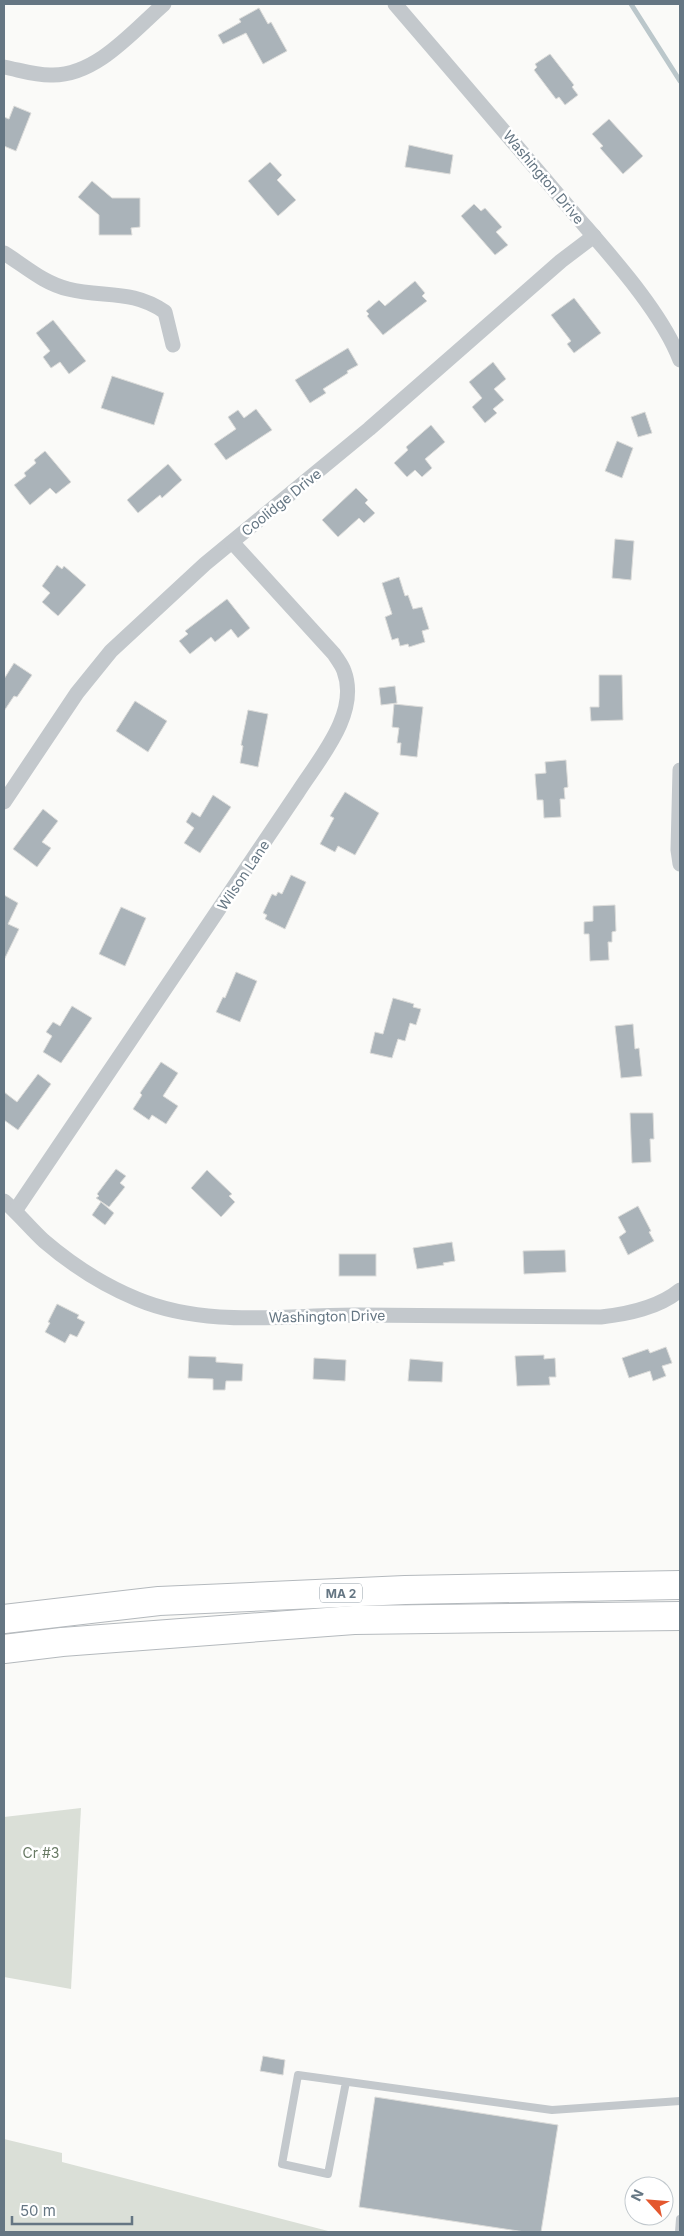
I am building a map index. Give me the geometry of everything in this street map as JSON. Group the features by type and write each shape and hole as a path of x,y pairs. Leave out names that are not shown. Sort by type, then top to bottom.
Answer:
{"highway":[{"name":"MA 2","path":"4,1619 159,1601 405,1590 680,1585"},
{"name":"MA 2","path":"4,1649 62,1642 354,1620 680,1616"}],"street":[{"path":"4,67 51,76 82,70 103,57 164,4"},
{"name":"Washington Drive","path":"394,4 594,236 654,314 680,360"},
{"name":"Coolidge Drive","path":"4,802 72,700 98,665 205,564 369,429 547,274 594,236"},
{"path":"4,252 46,282 70,289 129,296 150,302 165,312 173,345"},
{"name":"Wilson Lane","path":"10,1206 298,792 335,734 346,708 344,672 334,654 232,542"},
{"path":"680,770 678,850 680,864"},
{"name":"Washington Drive","path":"10,1206 44,1240 96,1279 138,1300 180,1312 201,1315 229,1318 357,1315 600,1317 622,1315 667,1301 680,1290"}],"lane":[{"path":"346,2082 328,2174 282,2164 298,2075 552,2110 680,2101"},
{"path":"679,2232 680,2219"}],"green space":[{"name":"Cr #3","path":"81,1808 71,1989 4,1977 4,1817"},
{"path":"4,2139 62,2153 62,2162 332,2232 4,2232"}],"building":[{"path":"259,8 268,24 271,22 287,51 263,64 246,33 223,44 218,35 241,22 239,19"},
{"path":"550,54 574,85 572,87 578,95 565,105 559,97 556,99 534,70 537,67 535,64"},
{"path":"14,106 31,113 16,151 4,146 4,117 9,119"},
{"path":"609,119 643,156 623,174 600,148 603,146 592,134"},
{"path":"409,145 453,155 450,174 405,167"},
{"path":"270,162 282,175 277,180 296,200 278,216 248,181"},
{"path":"92,181 112,198 140,198 140,227 131,228 132,235 99,235 99,215 78,197"},
{"path":"474,204 481,211 485,208 502,227 496,232 508,245 495,255 461,216"},
{"path":"415,281 425,293 422,296 427,301 383,335 367,316 369,314 366,311 379,300 385,306"},
{"path":"574,298 601,333 574,353 567,344 571,341 551,315"},
{"path":"53,320 86,361 69,374 60,362 51,368 43,357 50,351 36,333"},
{"path":"348,348 358,365 323,389 326,393 310,403 295,380"},
{"path":"493,362 506,379 494,389 504,400 493,409 497,413 485,423 472,407 482,398 469,382"},
{"path":"112,376 164,393 154,425 101,408"},
{"path":"256,409 272,430 226,460 214,444 236,429 228,417 238,410 244,418"},
{"path":"645,412 652,433 638,437 631,417"},
{"path":"431,425 445,442 425,459 432,468 422,477 415,470 407,477 394,463 408,450 406,447"},
{"path":"617,441 633,448 622,478 605,471"},
{"path":"45,451 71,482 56,494 50,488 30,505 14,485 26,476 24,473 36,463 34,460"},
{"path":"168,464 182,480 162,498 160,495 138,513 127,500"},
{"path":"356,488 368,500 365,503 375,513 364,523 359,518 338,537 322,520"},
{"path":"615,539 634,541 631,580 612,578"},
{"path":"57,565 62,569 64,566 86,585 58,616 42,602 50,593 42,586"},
{"path":"399,577 405,596 408,595 413,609 422,607 429,629 422,631 425,642 409,647 408,644 400,646 398,638 392,640 385,617 392,614 382,583"},
{"path":"227,599 250,628 238,638 231,629 215,642 211,637 190,654 179,641 188,634 185,631"},
{"path":"14,663 32,675 17,697 14,696 4,711 4,679"},
{"path":"599,675 622,675 623,720 591,721 590,707 599,707"},
{"path":"395,686 397,703 381,705 379,688"},
{"path":"135,701 167,721 148,752 116,731"},
{"path":"394,704 423,707 417,757 400,755 401,743 397,743 399,728 392,727"},
{"path":"248,710 268,714 258,767 240,763 243,746 241,745"},
{"path":"566,760 568,787 564,788 565,799 560,799 561,817 544,818 543,800 537,800 535,774 546,773 545,762"},
{"path":"345,792 379,813 355,855 338,846 335,852 320,844 334,818 330,816"},
{"path":"213,795 231,807 200,853 184,843 194,828 186,822 192,812 200,817"},
{"path":"43,809 58,821 42,842 51,848 37,867 13,849"},
{"path":"291,875 306,882 285,929 265,919 267,915 263,913 272,894 276,896 278,892 282,894"},
{"path":"4,895 18,903 8,924 19,929 4,960"},
{"path":"615,905 616,931 612,932 612,942 608,942 609,960 590,961 589,934 584,934 584,922 593,921 593,906"},
{"path":"121,907 146,918 125,966 99,954"},
{"path":"236,972 257,981 240,1022 216,1012 223,997 225,998"},
{"path":"393,998 414,1004 413,1007 421,1009 416,1025 410,1023 405,1041 398,1039 392,1058 370,1053 375,1032 383,1034"},
{"path":"72,1006 92,1018 61,1063 43,1052 52,1036 46,1032 53,1022 60,1026"},
{"path":"633,1024 635,1049 639,1048 642,1076 621,1078 615,1026"},
{"path":"161,1062 178,1073 163,1096 178,1106 166,1124 152,1115 149,1120 133,1109 142,1095 140,1093"},
{"path":"38,1074 51,1084 18,1130 4,1120 4,1092 17,1102"},
{"path":"630,1113 653,1113 654,1139 650,1139 651,1162 632,1163"},
{"path":"116,1169 126,1176 120,1183 125,1187 109,1207 96,1198"},
{"path":"207,1170 232,1194 229,1196 235,1202 221,1217 191,1188"},
{"path":"101,1202 114,1213 105,1225 92,1215"},
{"path":"638,1206 654,1241 628,1255 619,1237 626,1232 618,1217"},
{"path":"452,1242 455,1261 443,1263 444,1265 417,1269 413,1248"},
{"path":"565,1250 566,1272 524,1274 523,1251"},
{"path":"339,1254 376,1254 376,1276 339,1276"},
{"path":"57,1304 79,1315 77,1318 85,1322 77,1337 70,1334 65,1343 45,1332"},
{"path":"666,1347 672,1363 662,1366 666,1376 653,1381 650,1371 629,1378 622,1358 648,1349 650,1353"},
{"path":"544,1355 544,1359 555,1358 556,1377 549,1377 550,1385 517,1386 515,1356"},
{"path":"189,1356 216,1357 216,1362 243,1364 242,1381 226,1381 225,1390 213,1390 213,1379 188,1378"},
{"path":"314,1358 346,1360 345,1381 313,1379"},
{"path":"410,1359 443,1362 442,1382 408,1381"},
{"path":"263,2056 285,2060 283,2075 260,2071"},
{"path":"375,2097 558,2125 541,2232 525,2232 359,2207"}],"waterway":[{"path":"631,4 680,81"}]}
